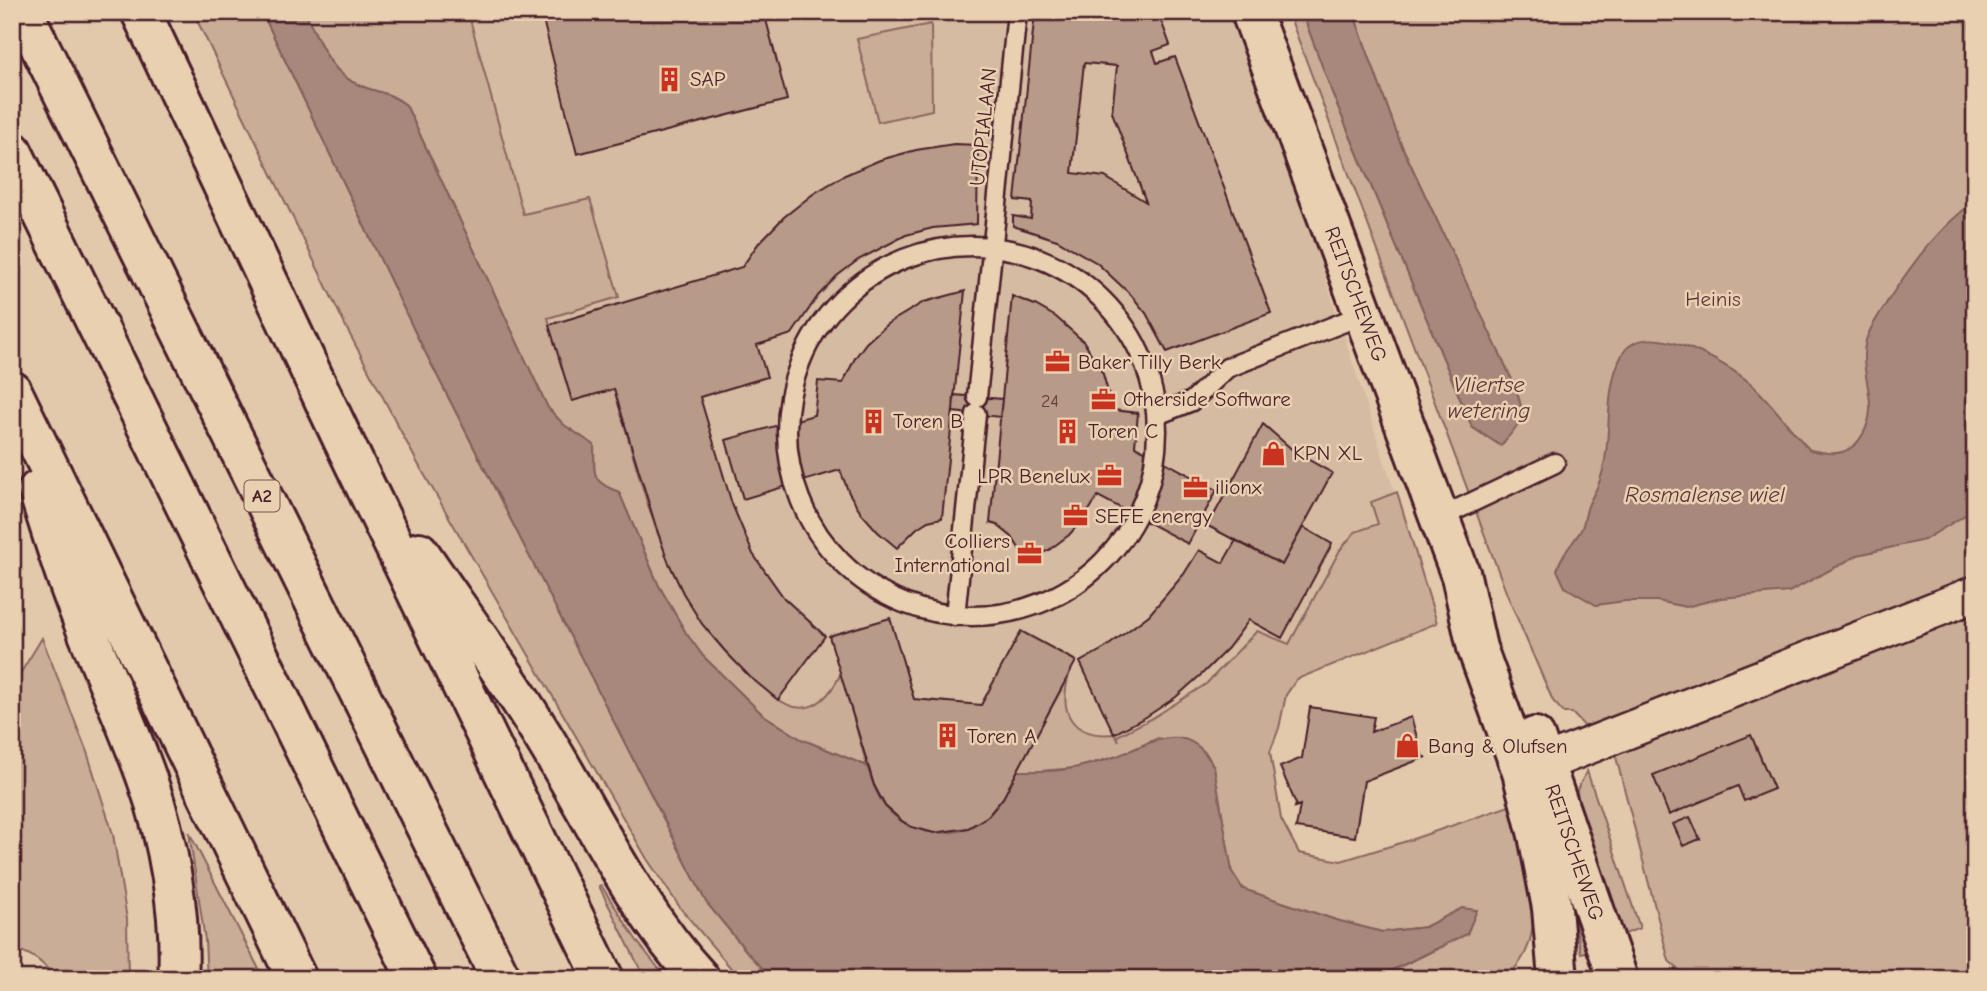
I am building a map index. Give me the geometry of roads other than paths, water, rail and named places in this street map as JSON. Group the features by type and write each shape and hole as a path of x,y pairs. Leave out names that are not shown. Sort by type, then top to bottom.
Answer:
{"main road":[{"name":"A2","path":"23,12 501,979"},
{"path":"141,12 343,440 604,979"},
{"name":"REITSCHEWEG","path":"1251,12 1461,576 1500,643 1534,768 1618,979"},
{"path":"12,151 417,979"},
{"path":"12,391 297,979"},
{"path":"12,412 78,610 148,782 165,845 172,887 179,959 178,979"},
{"path":"343,440 541,733 624,879 654,923 700,979"},
{"name":"REITSCHEWEG","path":"1534,768 1538,835 1552,908 1558,979"}],"street":[{"path":"1534,768 1975,594"}],"lane":[{"name":"UTOPIALAAN","path":"955,616 1017,12"},
{"path":"993,246 1045,260 1090,288 1126,327 1149,375 1157,415 1156,459 1137,517 1105,561 1061,594 1009,612 955,616 901,602 854,575 817,534 794,484 786,425 794,374 817,328 850,290 893,262 942,247 993,246"},
{"path":"1157,415 1192,401 1227,368 1362,315"},
{"path":"1439,517 1555,463"}],"water":[{"path":"262,12 305,12 320,45 341,73 350,81 389,95 406,105 548,408 564,425 594,445 594,470 598,480 619,492 658,584 686,633 703,656 762,714 801,739 867,766 879,797 895,816 920,830 962,830 976,824 993,811 1017,771 1070,769 1110,759 1159,740 1183,739 1194,743 1204,752 1214,767 1232,872 1243,889 1336,920 1382,932 1425,927 1462,908 1477,910 1467,934 1374,979 773,979 706,902 416,334"},
{"name":"Vliertse wetering","path":"1302,12 1353,12 1400,142 1516,388 1524,417 1501,446 1472,427 1333,95"},
{"name":"Rosmalense wiel","path":"1975,201 1975,509 1924,540 1858,555 1789,592 1721,598 1686,607 1657,601 1596,605 1565,587 1557,570 1564,554 1581,530 1588,505 1600,480 1607,449 1612,385 1622,355 1633,344 1648,340 1666,341 1705,355 1750,383 1810,450 1842,452 1855,445 1864,433 1869,419 1864,348 1870,330 1926,247"}],"place":[{"name":"SAP","path":"670,79"},
{"name":"Baker Tilly Berk","path":"1058,362"},
{"name":"Otherside Software","path":"1103,399"},
{"name":"Toren B","path":"873,421"},
{"name":"Toren C","path":"1068,431"},
{"name":"KPN XL","path":"1273,453"},
{"name":"LPR Benelux","path":"1110,476"},
{"name":"ilionx","path":"1195,487"},
{"name":"SEFE energy","path":"1075,516"},
{"name":"Colliers International","path":"1030,553"},
{"name":"Toren A","path":"947,736"},
{"name":"Bang & Olufsen","path":"1408,746"}],"park label":[{"name":"Heinis","path":"1713,299"}]}
